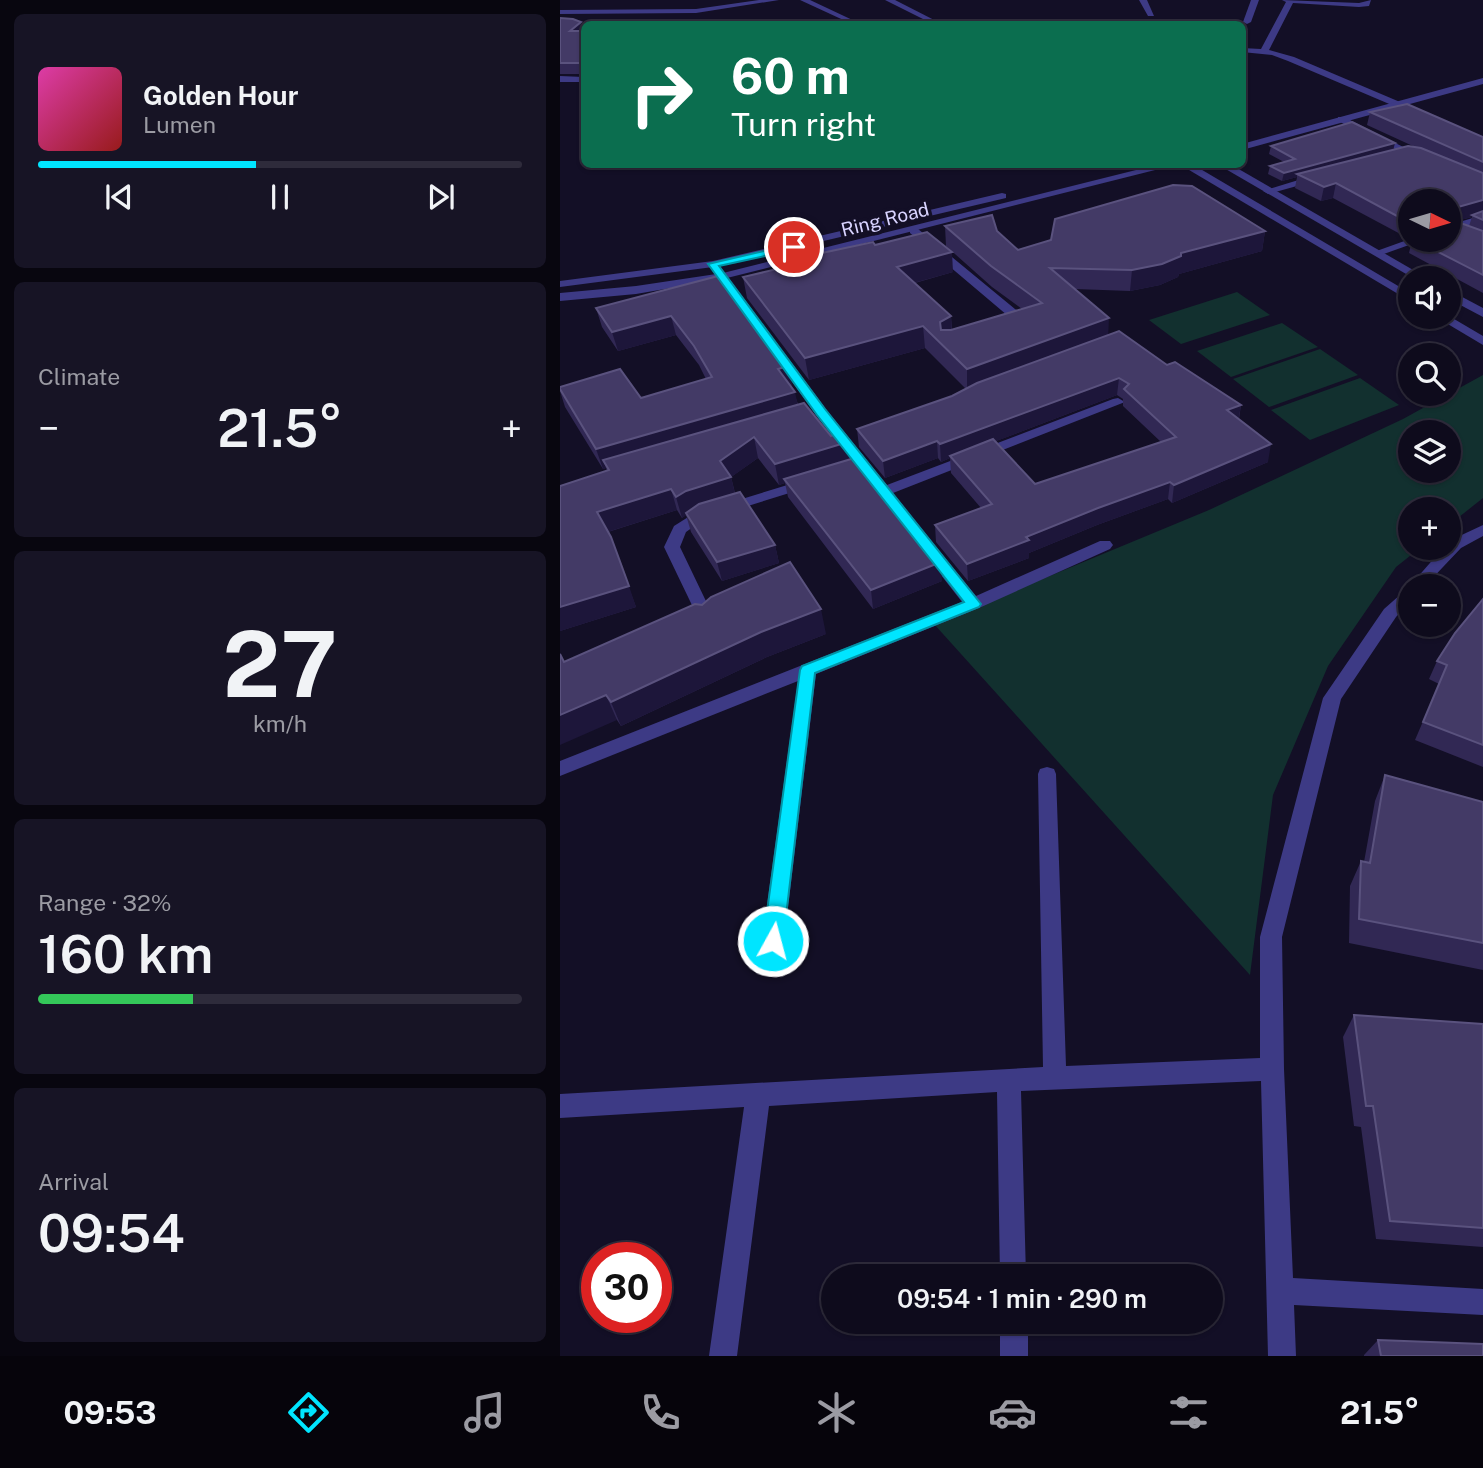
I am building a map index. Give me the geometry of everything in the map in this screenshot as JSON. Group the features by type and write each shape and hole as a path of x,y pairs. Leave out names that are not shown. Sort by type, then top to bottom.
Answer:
{"street":[{"path":"560,14 668,16 775,0"},
{"path":"804,0 850,21"},
{"path":"889,0 932,21"},
{"path":"1143,0 1152,14"},
{"path":"1247,22 1255,0"},
{"path":"1264,52 1288,0 1359,5 1366,4 1367,0"},
{"path":"560,14 576,24"},
{"path":"1246,50 1291,59 1397,104"},
{"path":"1246,135 1483,73"},
{"path":"560,79 581,80"},
{"path":"1246,146 1483,81"},
{"path":"1341,119 1416,155 1396,155"},
{"name":"Ring Road","path":"560,284 713,264 794,247 1114,168"},
{"name":"Ring Road","path":"560,297 636,290 723,276 914,231 1158,168"},
{"path":"1191,168 1398,291"},
{"path":"1229,168 1400,266"},
{"path":"1268,191 1331,173"},
{"path":"1461,225 1483,218"},
{"path":"914,231 1023,322 998,330"},
{"path":"1461,234 1473,239"},
{"path":"1377,253 1398,246"},
{"path":"713,264 815,414 852,441 857,468 886,491 973,604"},
{"path":"1461,301 1483,313"},
{"path":"1461,328 1483,341"},
{"path":"886,491 1118,402"},
{"path":"708,622 672,547 679,529 698,517 825,478"},
{"path":"1427,574 1456,544 1483,530"},
{"path":"560,769 973,604 1105,545"},
{"path":"1282,1356 1272,1069 1271,937 1332,698 1398,605"},
{"path":"773,941 808,670"},
{"path":"1047,774 1055,1078"},
{"path":"560,1106 1009,1080 1272,1069"},
{"path":"1009,1080 1013,1264"},
{"path":"723,1356 758,1095"},
{"path":"1280,1291 1483,1302"},
{"path":"1014,1334 1014,1356"}],"green space":[{"path":"1237,292 1270,315 1181,344 1149,320"},
{"path":"1282,323 1318,347 1231,377 1197,351"},
{"path":"1320,349 1358,375 1269,407 1233,379"},
{"path":"1483,375 1483,498 1461,515 1461,497 1398,497 1398,560 1405,560 1396,567 1328,666 1273,795 1250,975 934,624 1209,510 1398,421 1398,483 1461,483 1461,420 1401,420 1427,406 1461,406 1461,387"},
{"path":"1360,378 1398,404 1310,440 1271,410"}],"building":[{"path":"560,18 581,22 570,31 581,31 581,62 560,63"},
{"path":"1407,104 1483,137 1483,162 1370,112"},
{"path":"1352,122 1395,143 1284,173 1270,166 1295,159 1271,146"},
{"path":"1408,146 1421,148 1483,173 1483,200 1461,206 1461,189 1398,189 1398,217 1336,183 1324,187 1297,174"},
{"path":"1173,185 1192,186 1265,231 1181,253 1181,256 1162,264 1132,270 1050,268 1109,318 967,369 923,326 805,358 743,277 812,261 808,256 873,242 875,245 927,232 952,252 897,267 951,316 940,322 941,330 951,330 1042,303 991,266 945,226 992,215 997,231 1018,250 1051,240 1055,219"},
{"path":"1483,211 1483,220 1472,215"},
{"path":"1461,223 1483,231 1483,275 1438,252 1461,252"},
{"path":"722,275 788,366 778,369 795,392 596,449 560,387 620,369 641,398 712,377 694,346 671,316 612,332 596,308"},
{"path":"1119,331 1167,365 1175,362 1241,405 1227,410 1271,444 1174,485 1170,482 1098,508 1026,537 1029,540 967,564 935,525 992,504 950,456 993,439 1035,484 1176,437 1124,389 1129,384 1119,378 940,444 937,441 883,461 857,429 952,396 977,383"},
{"path":"804,403 831,436 840,432 848,442 775,464 754,437 720,461 731,477 686,491 676,497 671,489 597,512 611,537 629,586 560,607 560,486 609,470 603,460"},
{"path":"858,457 941,562 871,590 784,479"},
{"path":"740,492 775,545 717,562 686,513 699,504"},
{"path":"790,562 821,609 761,632 611,702 606,695 560,715 560,654 564,662 695,604 702,605 711,597"},
{"path":"1483,599 1483,745 1423,722 1447,665 1437,661 1452,637 1461,637 1461,626"},
{"path":"1385,775 1483,802 1483,943 1359,919 1361,861 1370,863"},
{"path":"1354,1015 1483,1024 1483,1228 1390,1221 1373,1106 1366,1106"},
{"path":"1378,1340 1483,1344 1483,1356 1381,1356"}],"route":[{"path":"773,941 808,670 973,604 821,412 713,264 794,247"}]}
